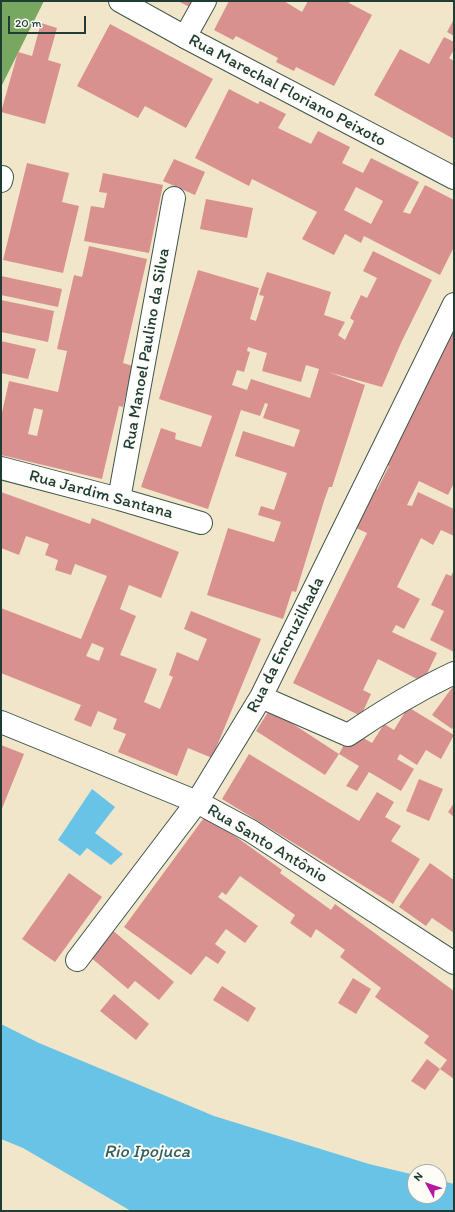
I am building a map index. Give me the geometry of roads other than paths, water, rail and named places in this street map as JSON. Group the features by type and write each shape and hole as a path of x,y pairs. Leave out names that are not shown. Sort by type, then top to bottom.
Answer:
{"street":[{"name":"Rua Marechal Floriano Peixoto","path":"120,1 185,37 454,178"},
{"path":"185,37 205,1"},
{"name":"Rua Manoel Paulino da Silva","path":"119,499 174,198"},
{"name":"Rua da Encruzilhada","path":"77,960 197,802 261,697 454,304"},
{"name":"Rua Jardim Santana","path":"1,468 119,499 201,523"},
{"path":"261,697 348,735 378,714 419,690 454,673"},
{"name":"Rua Santo Antônio","path":"1,722 197,802 251,831 454,963"}],"water":[{"path":"92,789 115,807 95,833 123,854 111,865 87,848 80,856 58,840"},
{"name":"Rio Ipojuca","path":"1,1024 39,1043 214,1116 369,1164 407,1173 407,1204 447,1204 447,1182 454,1184 454,1211 131,1211 23,1148 1,1139"}]}
